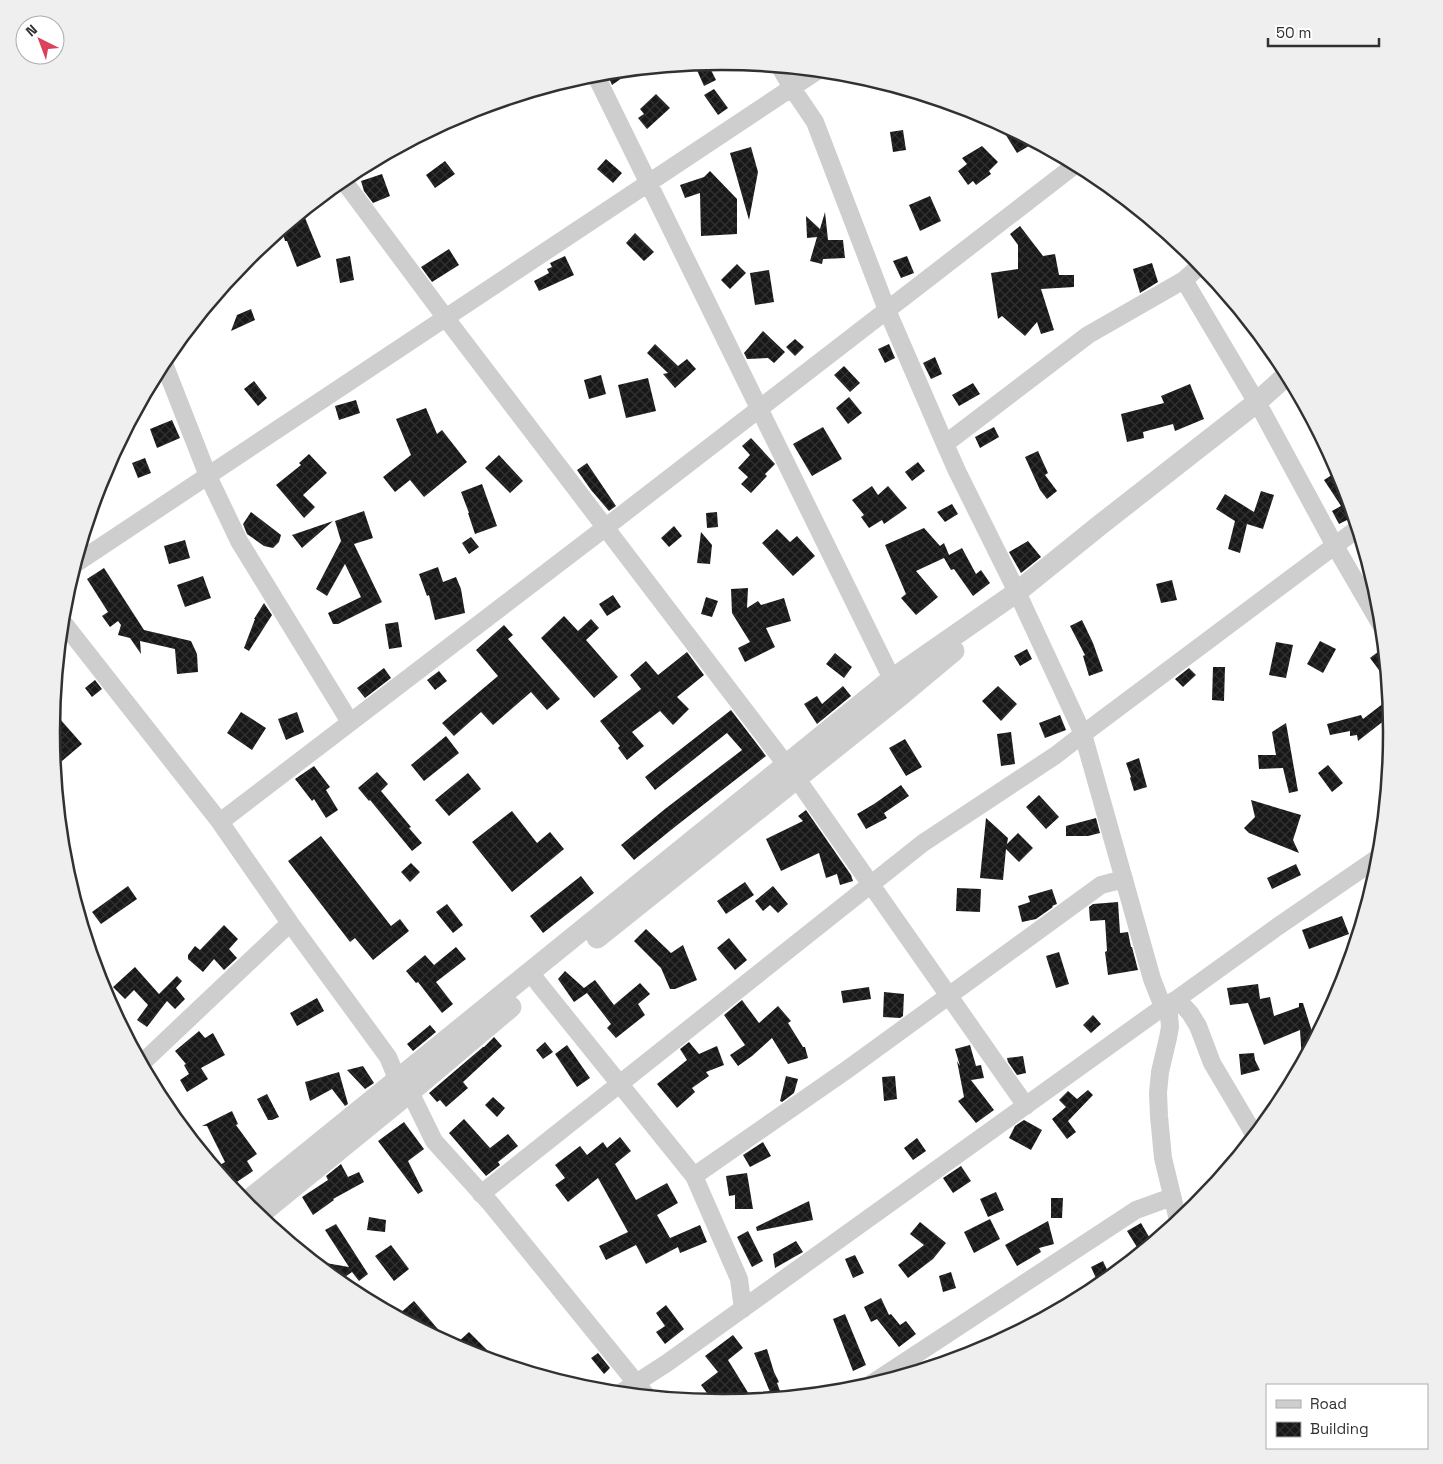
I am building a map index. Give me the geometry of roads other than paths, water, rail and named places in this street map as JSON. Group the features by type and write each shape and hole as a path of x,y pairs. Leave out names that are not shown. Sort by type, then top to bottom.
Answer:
{"street":[{"path":"783,74 816,122 887,310 945,444 1018,595 1082,734 1152,979 1170,1003 1190,1013 1207,1047 1212,1063 1253,1125"},
{"path":"84,558 809,76"},
{"path":"599,82 892,679"},
{"path":"220,822 606,527 1068,169"},
{"path":"347,187 791,772 872,884 1026,1106"},
{"path":"945,444 1088,335 1184,280 1195,270"},
{"path":"1184,280 1260,408 1371,607"},
{"path":"167,370 208,476 239,541 350,722"},
{"path":"1260,408 1282,381"},
{"path":"791,772 900,696 1018,595 1260,408 1288,391"},
{"path":"482,1194 923,843 1056,754 1352,533"},
{"path":"265,1210 404,1087 791,772 892,679 1018,595"},
{"path":"69,630 220,822 290,923 388,1057 434,1141 482,1194 641,1389"},
{"path":"641,1389 667,1363 1170,1003 1369,864"},
{"path":"694,1176 848,1069 1101,885 1124,879"},
{"path":"147,1059 290,923"},
{"path":"535,979 694,1176 739,1279 743,1309"},
{"path":"1170,1003 1170,1027 1160,1072 1158,1093 1163,1158 1176,1212"},
{"path":"252,1198 404,1087"},
{"path":"891,1371 1136,1210 1172,1197"}]}
